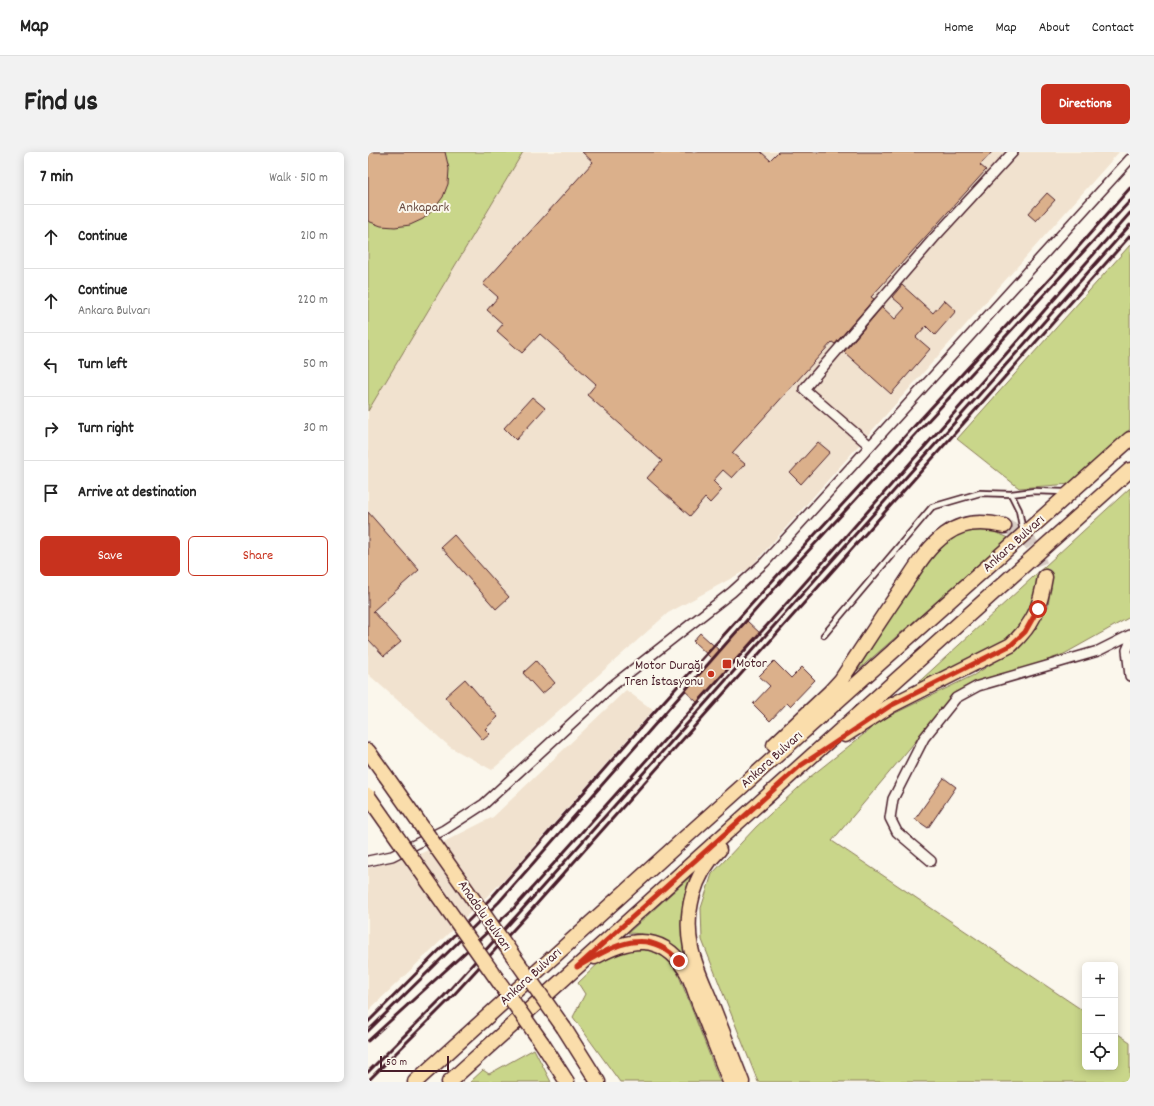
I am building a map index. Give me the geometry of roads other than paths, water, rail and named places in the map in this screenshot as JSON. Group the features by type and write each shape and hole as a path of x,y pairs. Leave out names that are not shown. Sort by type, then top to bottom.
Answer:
{"main road":[{"name":"Ankara Bulvarı","path":"415,1082 1130,439"},
{"name":"Ankara Bulvarı","path":"449,1082 477,1055 1014,576 1130,470"},
{"path":"698,826 732,783 841,680 917,566 938,540 947,533 969,524 984,522 1004,526"},
{"path":"742,1082 691,948 689,926 690,910 698,879 704,867 734,836 782,793 800,766 890,706 1011,645 1025,632 1033,620 1042,595 1045,577"},
{"name":"Anadolu Bulvarı","path":"368,751 564,1028 598,1082"},
{"name":"Anadolu Bulvarı","path":"368,796 542,1043 564,1079"},
{"path":"577,967 626,942 637,941 653,943 672,954 686,970 730,1082"},
{"path":"460,1082 477,1055"},
{"path":"586,1063 606,1082"}],"street":[{"path":"869,445 804,389 934,238 1013,152"},
{"path":"368,861 392,856 444,830 484,804 612,686 732,592 765,562 869,445 1022,280 1130,159"},
{"path":"931,861 896,832 890,818 893,799 924,738 956,698 978,686 1098,652 1130,635"},
{"path":"1130,643 1127,650 1130,676"}],"lane":[{"path":"824,635 932,507 980,493 1011,494 1034,491 1070,493"},
{"path":"1011,494 1018,510 1023,535"}],"tunnel":[{"path":"1004,526 1022,535 1028,540 1035,551 1045,577"}],"railway":[{"path":"368,1022 493,896 648,719 784,568 1066,261 1130,188"},
{"path":"368,1031 499,902 789,572 1130,201"},
{"path":"368,1041 514,908 803,585 1130,213"},
{"path":"368,1072 444,996 520,912 1130,225"},
{"path":"368,1081 449,1000 526,916 1130,236"}],"place":[{"name":"Motor","path":"727,664"},
{"name":"Motor Durağı Tren İstasyonu","path":"711,674"}],"park label":[{"name":"Ankapark","path":"424,208"}]}
